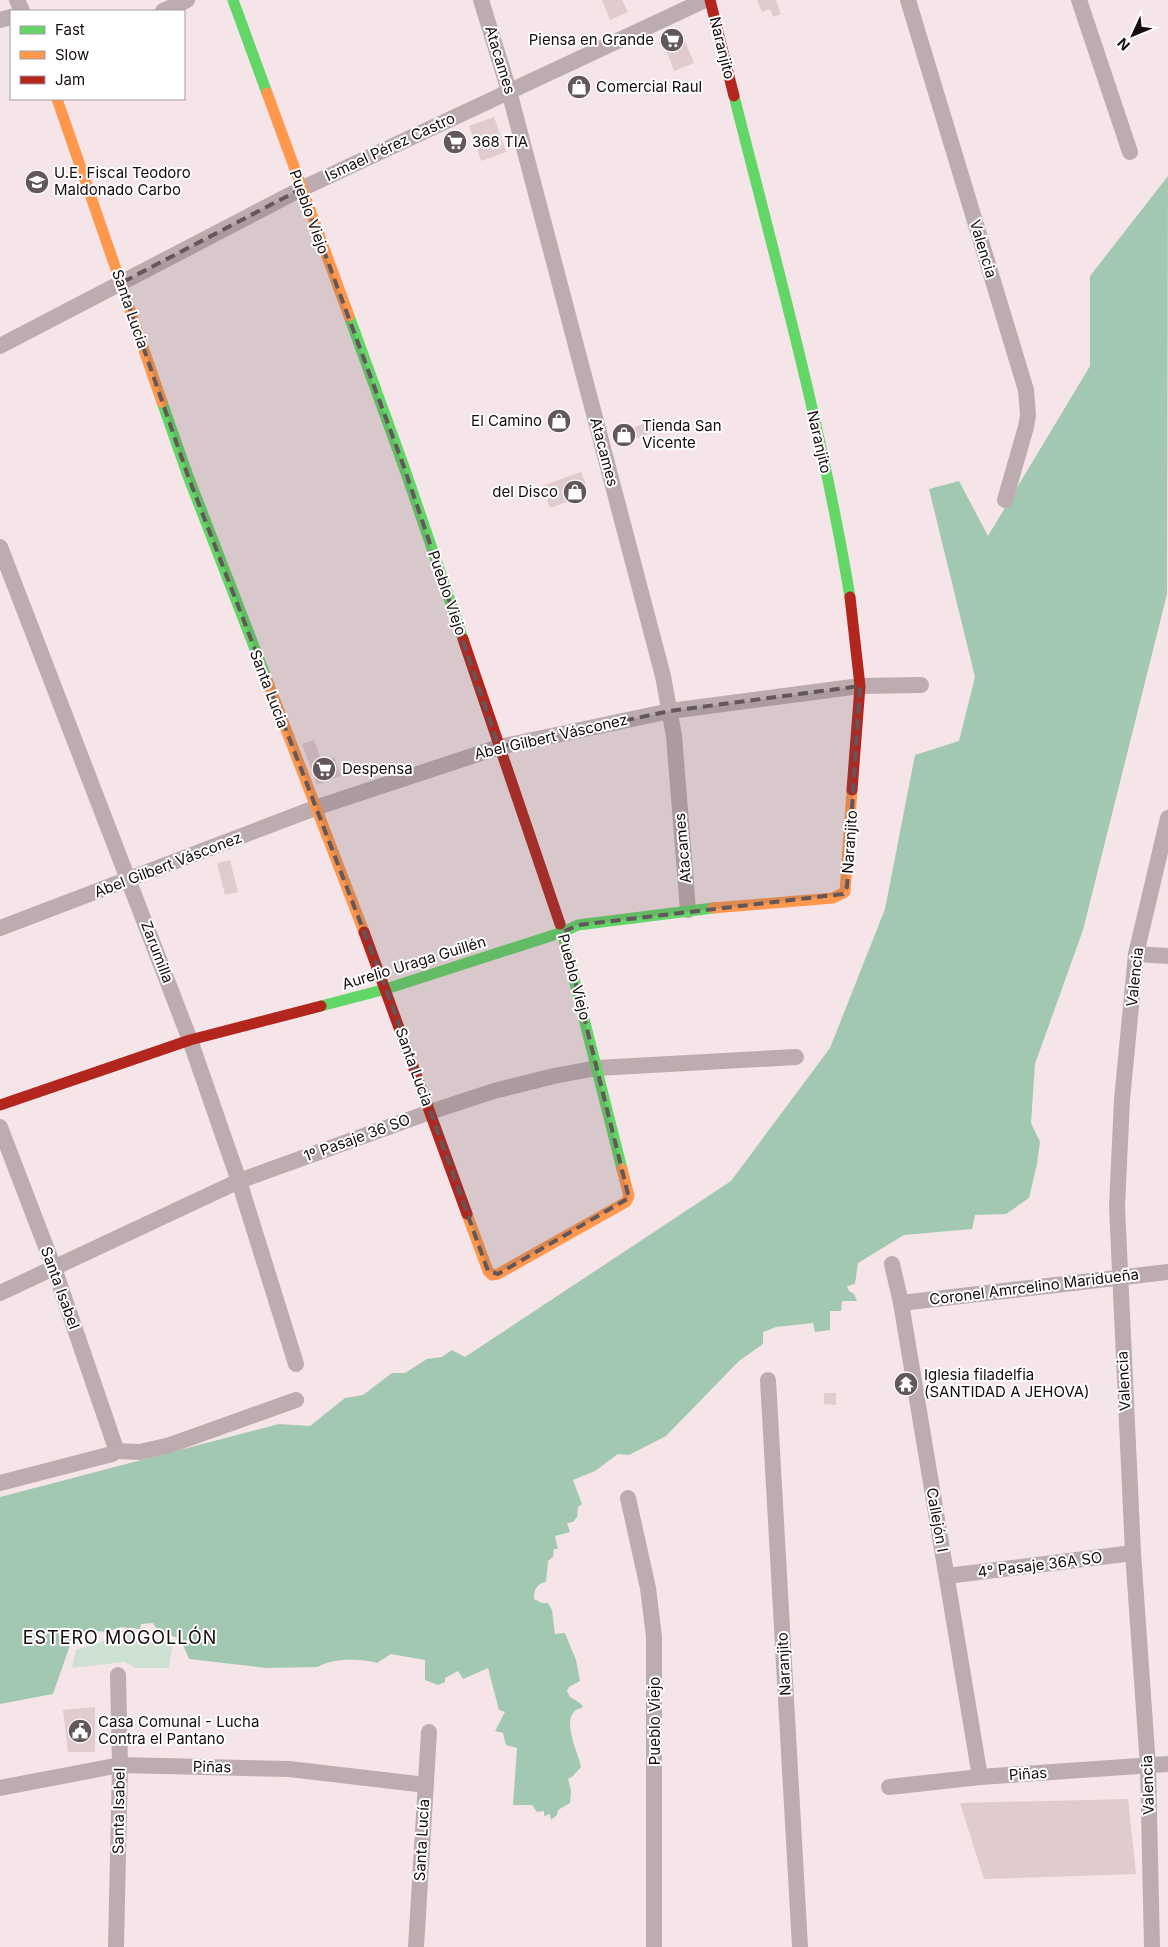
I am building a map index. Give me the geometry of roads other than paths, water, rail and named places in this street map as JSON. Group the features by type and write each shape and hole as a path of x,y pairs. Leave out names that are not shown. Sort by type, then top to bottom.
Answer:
{"street":[{"path":"165,10 187,0"},
{"name":"Pueblo Viejo","path":"233,0 404,467 563,932 629,1196 626,1202 498,1274 492,1275"},
{"name":"Atacames","path":"481,0 509,91 663,676 674,736 688,910"},
{"name":"Ismael Pérez Castro","path":"0,346 301,189 705,0"},
{"name":"Naranjito","path":"710,0 791,321 836,514 852,609 860,686 847,887 845,892"},
{"name":"Valencia","path":"908,0 1026,390 1028,415 1026,427 1005,500"},
{"path":"1079,0 1130,152"},
{"name":"Santa Lucia","path":"57,100 188,476 386,989 488,1271 492,1275"},
{"name":"Zarumilla","path":"0,547 130,880 190,1040 239,1181 296,1364"},
{"name":"Abel Gilbert Vásconez","path":"0,928 315,808 499,747 670,711 860,686 921,685"},
{"name":"Valencia","path":"1152,1947 1148,1766 1134,1553 1117,1206 1122,1100 1136,954 1168,818"},
{"name":"Aurelio Uraga Guillén","path":"0,1105 190,1040 386,989 563,932 578,925 688,910 833,898 845,892"},
{"path":"1136,954 1168,956"},
{"name":"1º Pasaje 36 SO","path":"0,1293 239,1181 430,1112 525,1083 597,1068 796,1057"},
{"name":"Santa Isabel","path":"0,1127 54,1268 116,1451"},
{"name":"Callejón I","path":"892,1264 901,1303 980,1777"},
{"name":"Coronel Amrcelino Maridueña","path":"901,1303 1119,1276 1168,1272"},
{"name":"Naranjito","path":"768,1380 800,1947"},
{"path":"0,1483 94,1459 116,1451 140,1452 170,1445 296,1400"},
{"name":"Pueblo Viejo","path":"628,1498 648,1588 654,1637 654,1947"},
{"name":"4° Pasaje 36A SO","path":"947,1576 1134,1553"},
{"name":"Santa Isabel","path":"116,1947 120,1765 118,1675"},
{"name":"Santa Lucía","path":"416,1947 429,1732"},
{"name":"Piñas","path":"889,1787 980,1777 1168,1764"},
{"name":"Piñas","path":"0,1788 120,1765 289,1769 426,1785"}],"place":[{"name":"Piensa en Grande","path":"672,40"},
{"name":"Comercial Raul","path":"579,87"},
{"name":"368 TIA","path":"455,142"},
{"name":"U.E. Fiscal Teodoro Maldonado Carbo","path":"37,182"},
{"name":"El Camino","path":"559,421"},
{"name":"Tienda San Vicente","path":"624,435"},
{"name":"del Disco","path":"575,492"},
{"name":"Despensa","path":"324,769"},
{"name":"Iglesia filadelfia (SANTIDAD A JEHOVA)","path":"906,1384"},
{"name":"Casa Comunal - Lucha Contra el Pantano","path":"80,1731"}],"district":[{"name":"ESTERO MOGOLLÓN","path":"120,1638"}]}
